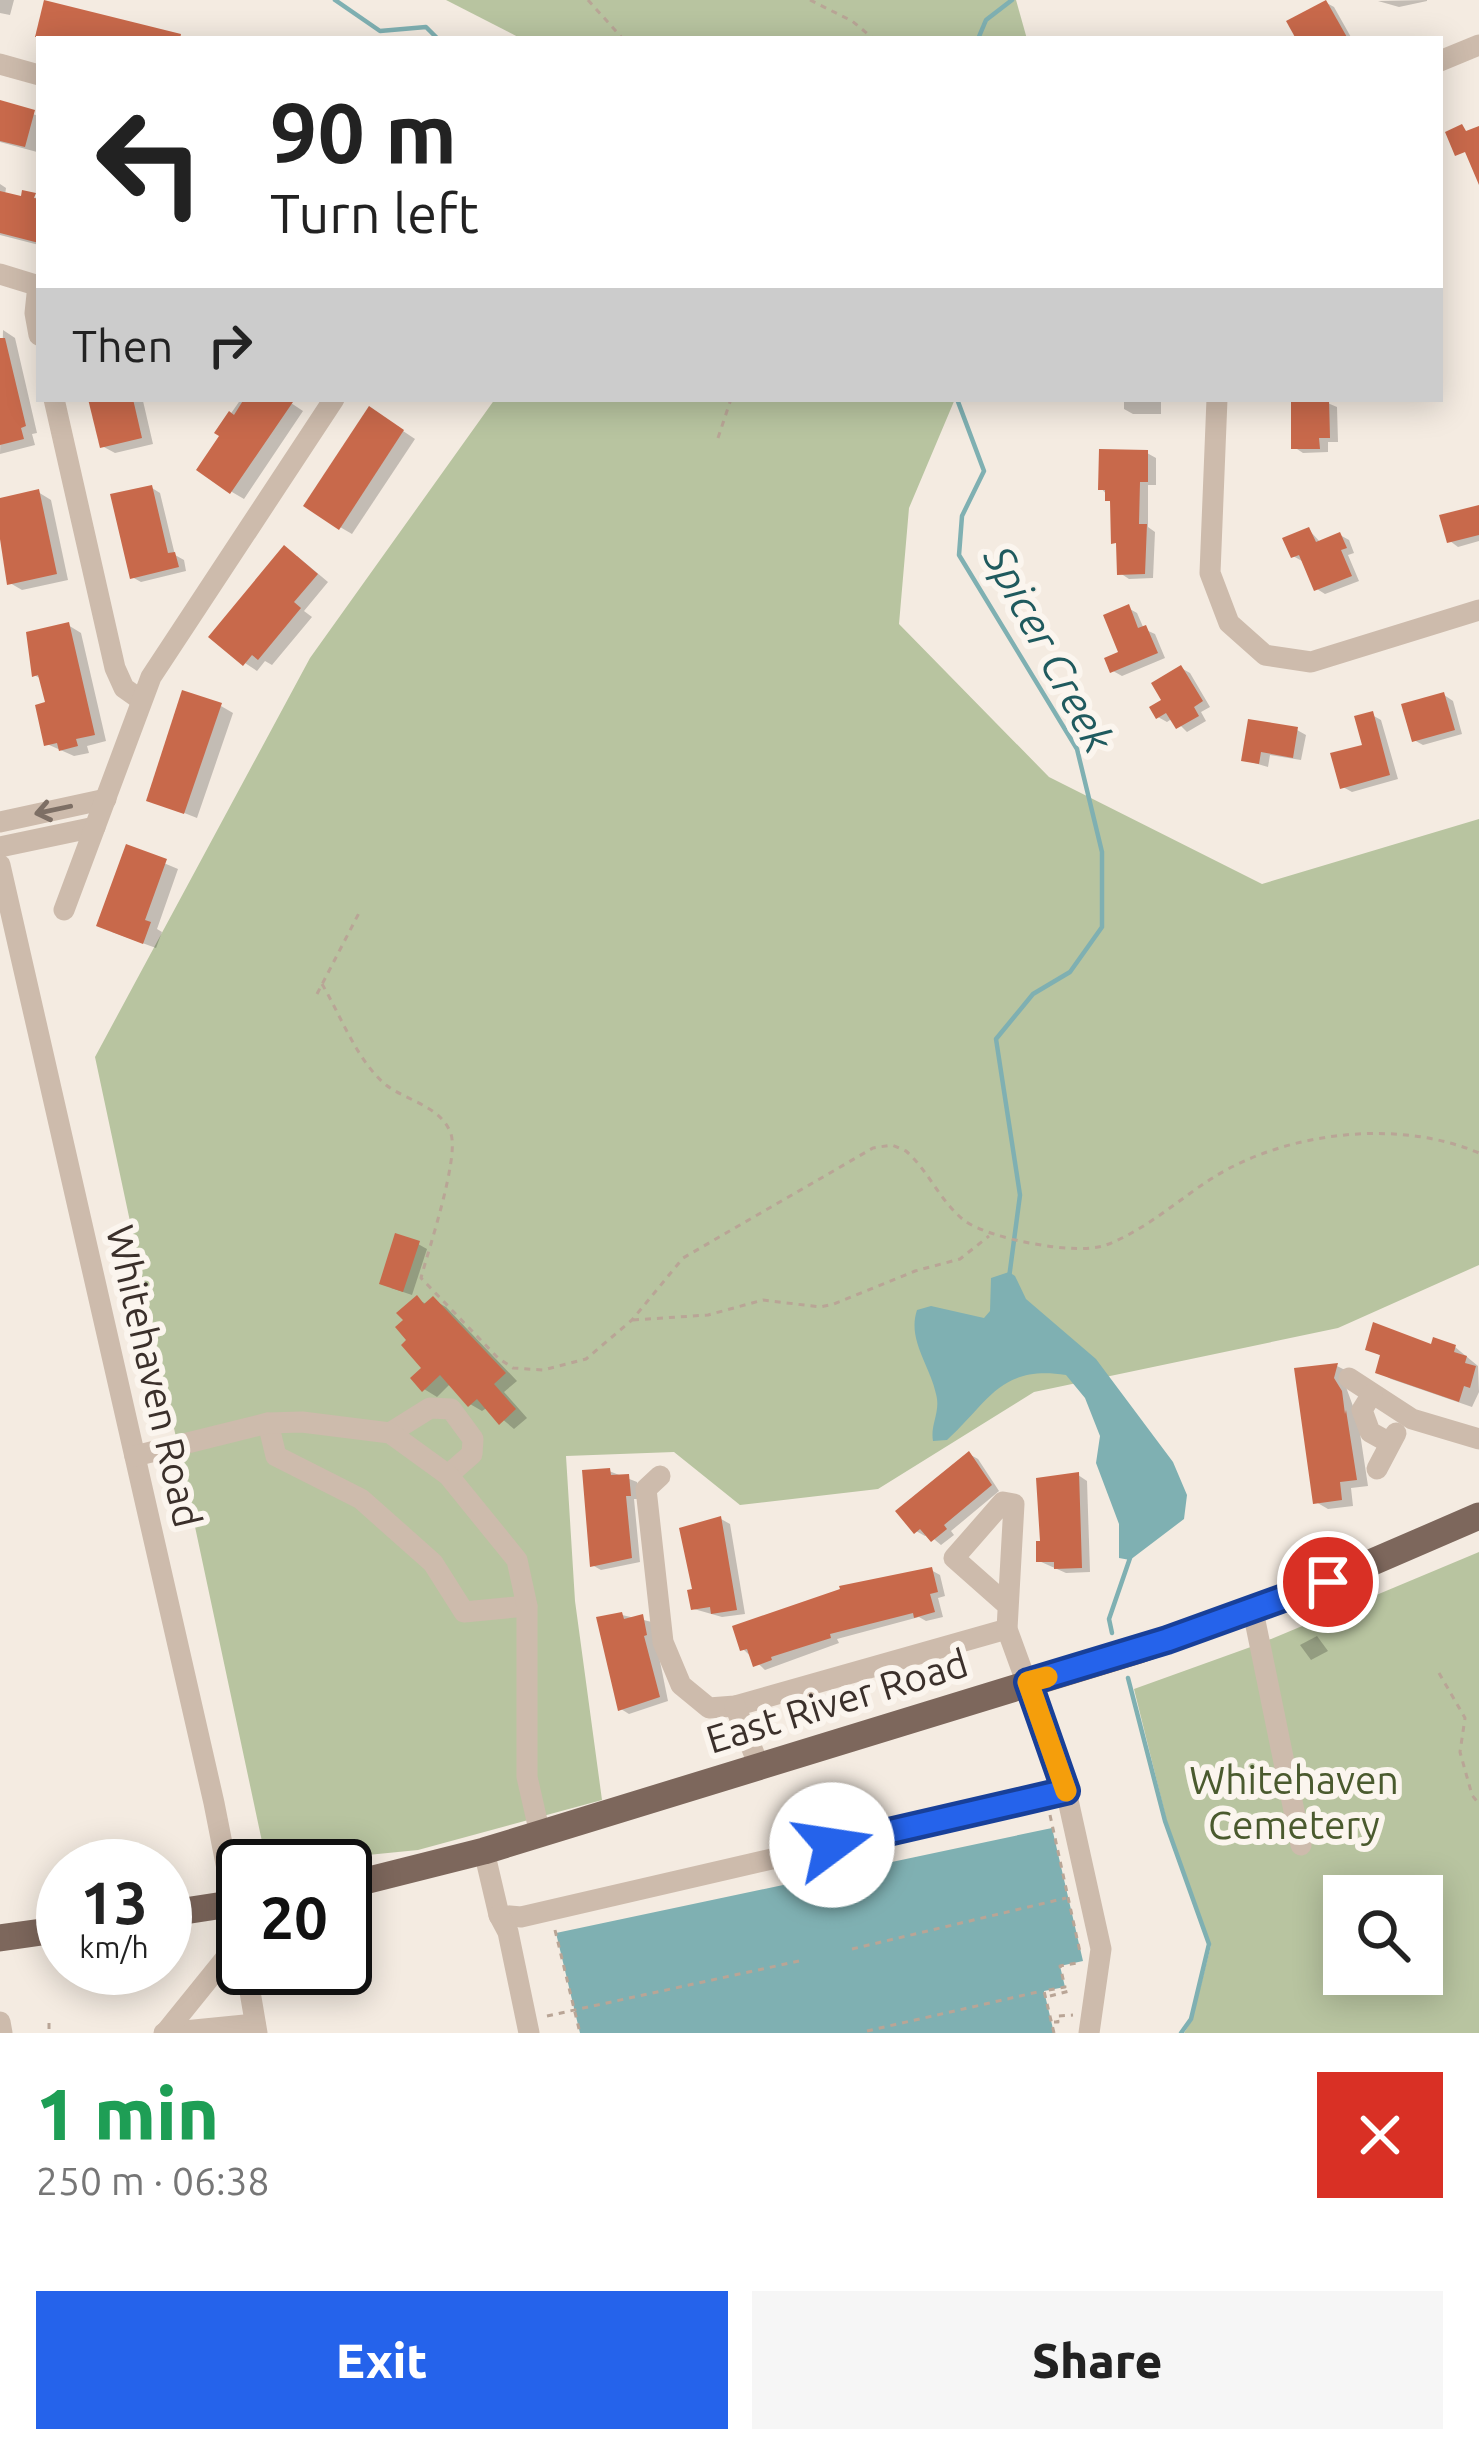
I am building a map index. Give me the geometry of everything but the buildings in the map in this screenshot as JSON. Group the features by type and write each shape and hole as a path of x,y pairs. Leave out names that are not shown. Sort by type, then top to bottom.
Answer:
{"main road":[{"name":"East River Road","path":"372,1879 540,1834 1253,1611 1479,1516"},
{"path":"0,1938 36,1933"}],"street":[{"path":"1443,61 1479,45"},
{"path":"0,64 36,74"},
{"path":"0,274 36,285"},
{"path":"55,402 115,668 124,688 140,700"},
{"path":"64,910 140,700 161,657 332,402"},
{"path":"1217,402 1210,573 1229,623 1265,655 1311,662 1479,610"},
{"path":"0,822 106,799"},
{"path":"0,847 95,827"},
{"name":"Whitehaven Road","path":"0,865 224,1839"},
{"path":"1349,1378 1412,1419 1479,1439"},
{"path":"1372,1394 1362,1410 1370,1432 1388,1442"},
{"path":"390,1433 430,1408 452,1409 473,1439 472,1454 448,1474"},
{"path":"1377,1469 1388,1442 1412,1419"},
{"path":"135,1456 268,1423 302,1422 390,1433 448,1474 517,1560 527,1606 527,1777 540,1834"},
{"path":"268,1423 277,1456 361,1499 433,1563 464,1612 527,1606"},
{"path":"660,1476 646,1490 663,1642 681,1685 710,1708 735,1706 1007,1629"},
{"path":"1006,1604 1007,1629 1028,1682 1101,1949 1090,2028"},
{"path":"1253,1611 1301,1845"},
{"path":"735,1706 759,1766"},
{"path":"500,1915 521,1917 1056,1793"},
{"path":"484,1851 508,1932 529,2033"},
{"path":"165,2033 216,1974"},
{"path":"165,2033 256,2029 250,1995"},
{"path":"0,2022 2,2033"}],"path":[{"path":"588,0 620,36"},
{"path":"810,0 853,21 870,36"},
{"path":"718,438 729,402"},
{"path":"317,994 359,913"},
{"path":"322,984 375,1074 389,1088 437,1114 451,1133 452,1159 421,1278 513,1368 543,1370 576,1364 632,1321 683,1258 758,1218 866,1150 892,1145 913,1157 966,1222 991,1234 1076,1251 1107,1245 1221,1173 1296,1143 1398,1134 1438,1138 1479,1154"},
{"path":"632,1321 707,1315 763,1300 834,1304 915,1271 960,1259 991,1234"},
{"path":"1439,1672 1465,1718 1460,1752 1479,1804"},
{"path":"867,2031 1065,1987 1060,1966 1083,1961 1066,1898 1056,1793"},
{"path":"852,1949 1066,1898"},
{"path":"556,1933 580,2033"},
{"path":"548,2016 799,1961"},
{"path":"1051,1996 1086,1987"},
{"path":"1044,1991 1054,2033"},
{"path":"1052,2023 1058,2022 1057,2016 1070,2013 1090,2028"},
{"path":"49,2023 50,2033"}],"green space":[{"path":"446,0 1016,0 1026,36 516,36"},
{"path":"493,402 954,402 909,508 899,624 1049,777 1262,884 1479,819 1479,1265 1338,1328 1034,1392 878,1489 740,1505 674,1452 566,1456 575,1601 602,1800 418,1850 372,1855 372,1839 261,1839 95,1057 310,658"},
{"name":"Whitehaven Cemetery","path":"1479,1552 1479,2033 1184,2033 1192,2020 1211,1945 1167,1822 1134,1689 1259,1644"}],"water":[{"path":"1009,1272 1026,1299 1096,1359 1173,1462 1187,1495 1184,1519 1130,1560 1119,1558 1119,1524 1096,1463 1100,1436 1085,1398 1066,1375 1043,1373 1010,1381 947,1440 933,1441 937,1400 917,1342 917,1310 931,1306 984,1318 990,1311 991,1278"},
{"path":"1052,1828 1083,1961 1060,1966 1065,1987 1044,1991 1054,2033 580,2033 556,1933"}],"waterway":[{"name":"Spicer Creek","path":"335,0 380,31 426,27 435,36"},
{"path":"979,36 986,20 1012,0"},
{"name":"Spicer Creek","path":"958,402 984,471 962,516 959,555 1077,749 1102,852 1102,927 1070,972 1033,994 996,1039 1020,1195 1009,1278"},
{"name":"Spicer Creek","path":"1112,1633 1109,1619 1130,1558"},
{"name":"Spicer Creek","path":"1128,1678 1165,1821 1209,1944 1191,2019 1181,2033"}],"slow traffic":[{"path":"1047,1677 1028,1682 1066,1791"}],"route":[{"path":"832,1845 1066,1791 1028,1682 1167,1640 1328,1582"}]}
